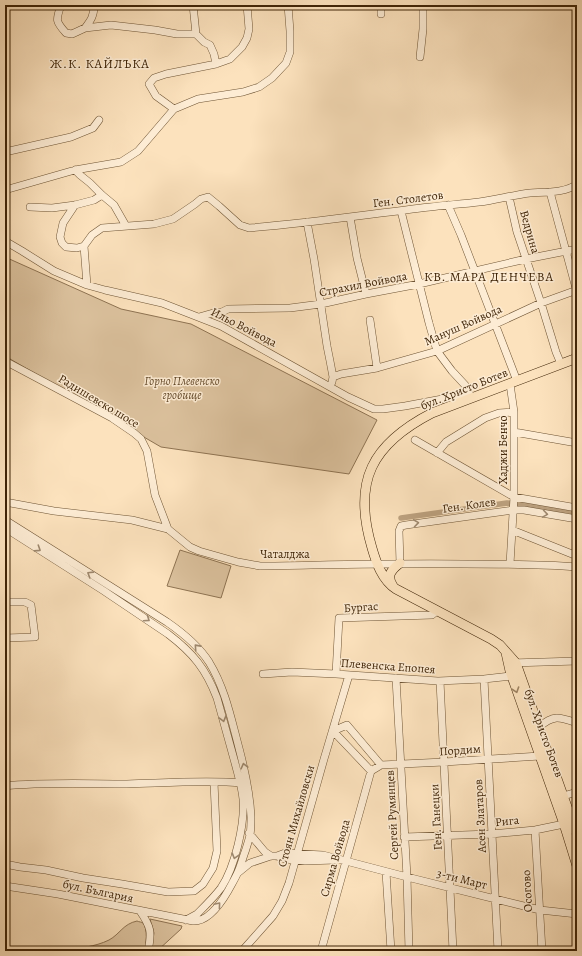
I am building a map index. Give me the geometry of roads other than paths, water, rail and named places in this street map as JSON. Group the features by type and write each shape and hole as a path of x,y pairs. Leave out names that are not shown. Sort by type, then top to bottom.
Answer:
{"main road":[{"name":"бул. Христо Ботев","path":"577,358 514,382 471,395 432,413 409,426 391,440 378,455 370,471 364,497 367,531 378,564 387,582 396,589 491,639 500,645 506,653 512,663 529,713 540,756 577,836"},
{"path":"396,589 390,581 390,575 393,569 400,563"},
{"name":"бул. Христо Ботев","path":"512,663 511,676 529,713 539,727 563,796 570,819 577,866"}],"street":[{"path":"62,5 56,18 66,33 72,34 85,28 111,25 177,34 196,34"},
{"path":"85,28 93,16 94,5"},
{"path":"193,5 196,34 204,42 210,45 216,64"},
{"path":"174,109 156,96 149,84 154,78 166,74 216,64 230,59 242,47 247,38 249,29 247,5"},
{"path":"5,190 75,170 121,162 138,151 174,109 198,99 243,92 259,87 272,78 286,63 290,52 288,5"},
{"path":"381,5 381,14"},
{"path":"420,57 423,29 423,5"},
{"path":"5,152 71,136 93,128 98,120"},
{"path":"75,170 114,205 126,226 102,228 92,235 84,246 77,248 66,247 62,243 60,236 63,223 75,205"},
{"name":"Ген. Столетов","path":"126,226 154,224 173,219 201,199 208,198 240,225 249,228 350,218 477,202 530,193 568,189 577,184"},
{"path":"550,192 577,291"},
{"path":"30,207 52,208 75,205 94,200 102,195"},
{"name":"Ведрина","path":"509,197 517,232 560,364"},
{"name":"Хаджи Бенчо","path":"448,205 475,270 514,382 514,503 510,564"},
{"path":"401,211 437,351 471,395"},
{"path":"350,218 357,258 366,294"},
{"path":"307,222 333,378 332,387"},
{"name":"Ильо Войвода","path":"5,241 54,271 87,285 162,303 221,326 374,409 405,406 471,395"},
{"path":"84,246 87,285"},
{"name":"Страхил Войвода","path":"199,317 222,312 228,309 290,308 321,304 577,249"},
{"name":"Мануш Войвода","path":"333,378 341,374 377,368 437,351 541,303 577,291"},
{"path":"370,320 377,368"},
{"name":"Радишевско шосе","path":"5,360 112,418 137,436 147,451 155,495 168,529"},
{"path":"436,453 446,442 485,418 499,413 514,412"},
{"path":"514,432 577,443"},
{"path":"415,440 514,503"},
{"name":"Чаталджа","path":"5,502 54,511 132,520 168,529 190,547 199,551 245,564 260,566 400,563 510,564 577,567"},
{"name":"Ген. Колев","path":"400,563 399,531 401,526 514,503 577,508"},
{"name":"Ген. Колев","path":"514,503 524,510 577,519"},
{"path":"5,520 180,631 191,640 208,661 221,685 248,783 250,835 238,872"},
{"path":"5,528 159,628 177,641 195,658 205,672 213,686 217,698 243,799 242,822 235,856 221,888"},
{"path":"512,530 577,556"},
{"path":"5,602 25,602 31,605 35,637 5,638"},
{"name":"Бургас","path":"336,674 339,618 432,615 437,611"},
{"path":"512,663 577,661"},
{"name":"Плевенска Епопея","path":"263,674 292,672 440,681 511,676"},
{"name":"Стоян Михайловски","path":"242,951 273,916 282,901 289,883 349,675"},
{"name":"Сергей Румянцев","path":"396,678 407,877 409,951"},
{"name":"Асен Златаров","path":"484,679 498,951"},
{"name":"Ген. Ганецки","path":"440,681 453,951"},
{"path":"539,727 554,718 563,718 577,724"},
{"path":"347,725 381,765 371,771 333,731 347,725"},
{"name":"Пордим","path":"381,765 540,756"},
{"name":"Сирма Войвода","path":"321,951 344,860 371,771"},
{"path":"5,864 168,892 194,891 203,884 213,868 217,851 214,782"},
{"path":"5,786 23,784 248,783"},
{"path":"563,796 577,792"},
{"name":"Рига","path":"404,837 492,834 535,830 570,819"},
{"path":"242,822 250,835 265,852 274,856"},
{"name":"Осогово","path":"535,830 542,951"},
{"name":"3-ти Март","path":"274,856 285,853 323,855 540,910 577,914"},
{"path":"186,920 197,914 221,888 250,863 261,858 274,856"},
{"name":"3-ти Март","path":"274,856 305,862 344,860"},
{"name":"бул. България","path":"5,886 58,894 186,920 198,921 206,917 222,900 238,872"},
{"name":"Сергей Румянцев","path":"386,872 391,951"},
{"path":"140,911 149,926 150,943 148,951"}],"waterway":[{"path":"401,518 507,503 577,512"}],"district":[{"name":"Ж.К. КАЙЛЪКА","path":"100,63"},
{"name":"КВ. МАРА ДЕНЧЕВА","path":"489,276"}],"park label":[{"name":"Горно Плевенско гробище","path":"182,388"}]}
